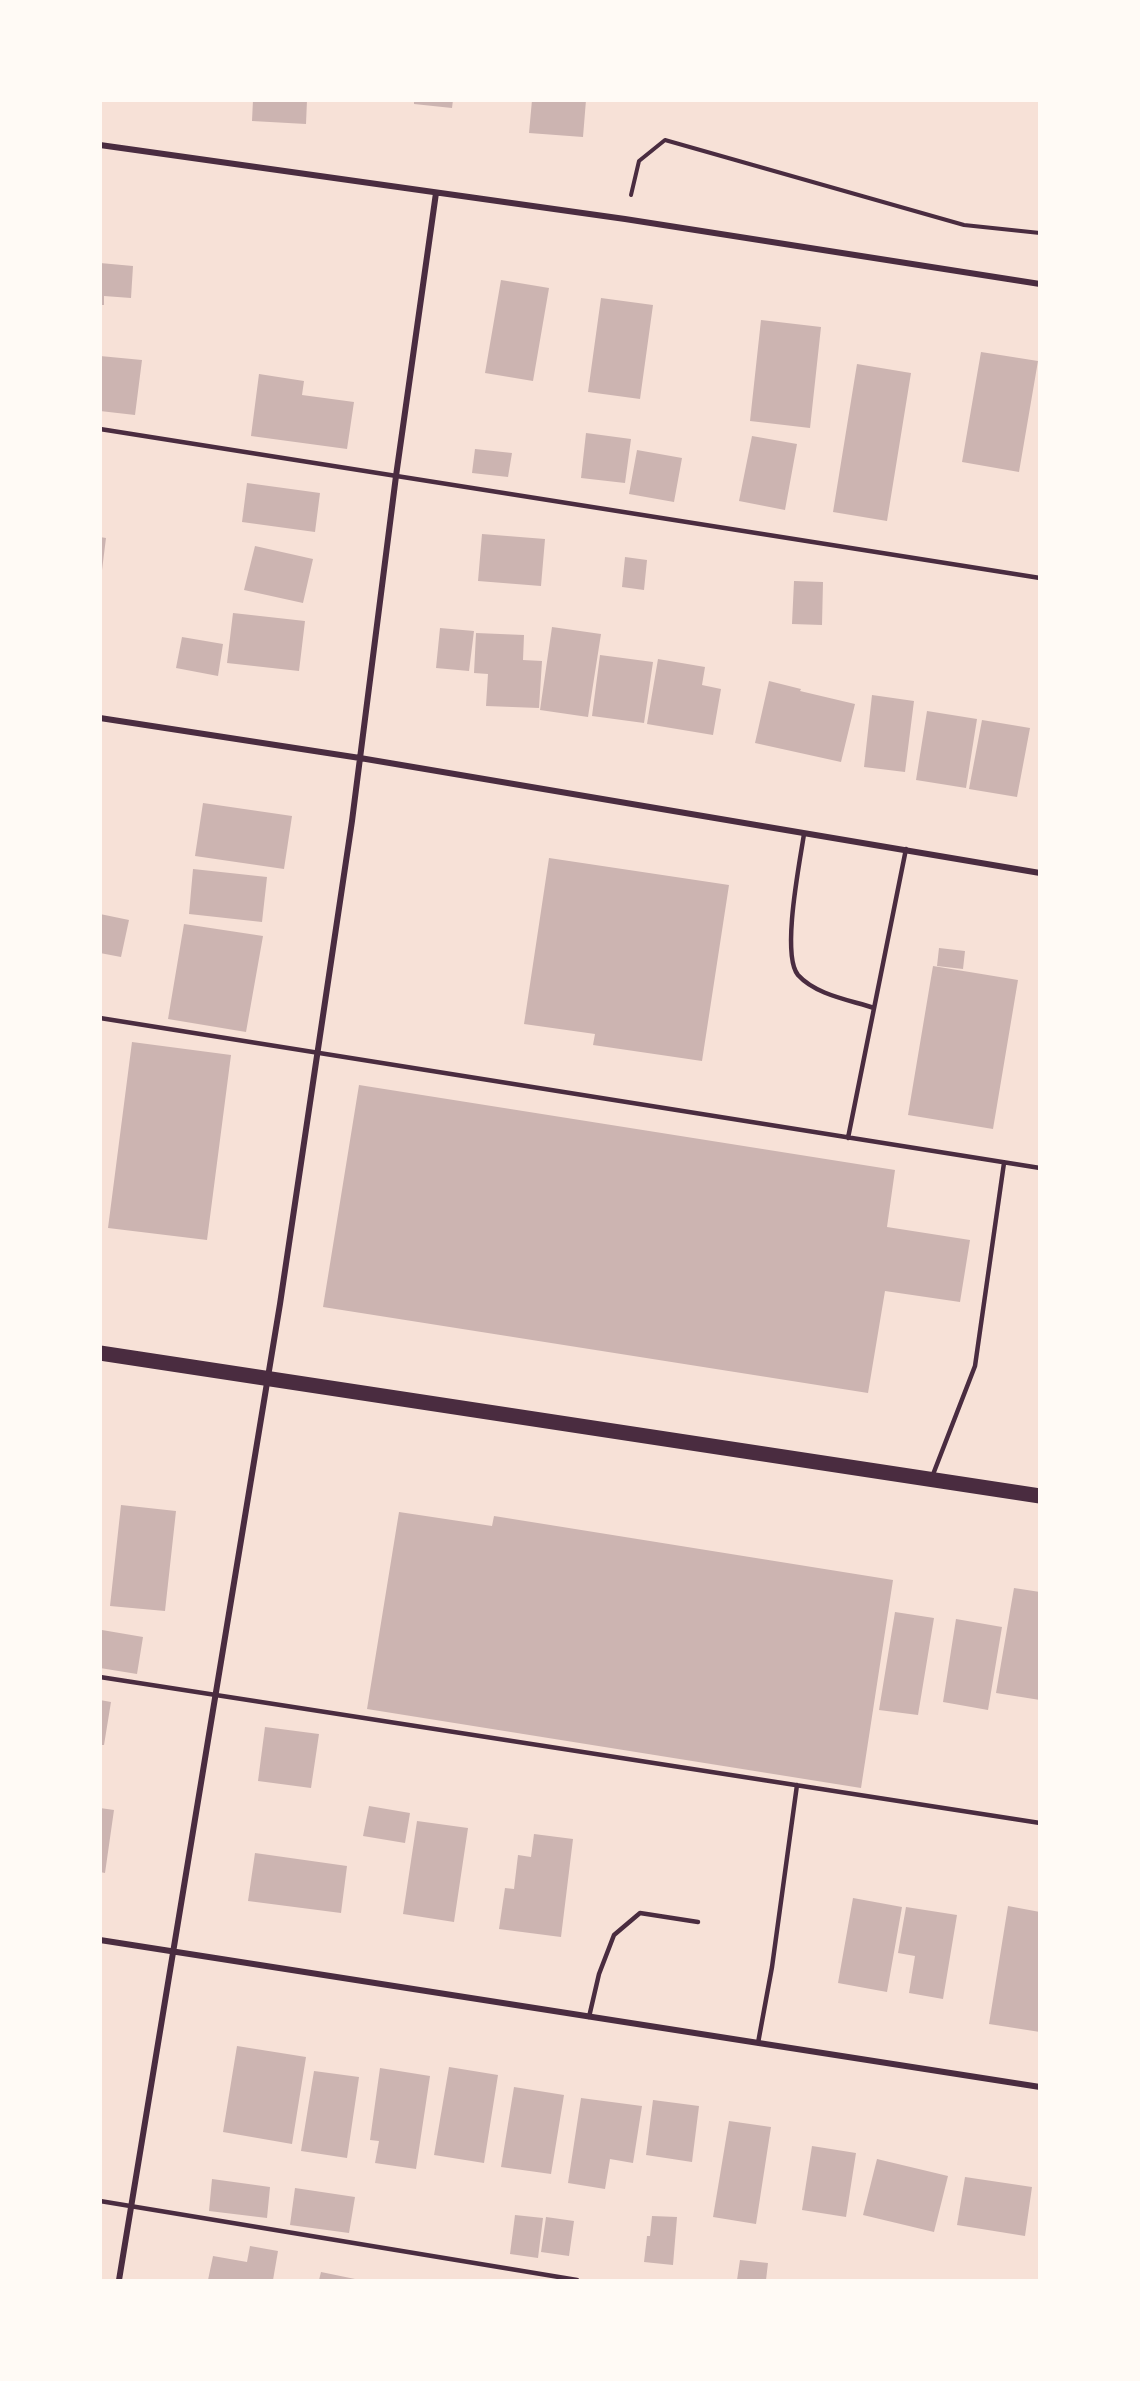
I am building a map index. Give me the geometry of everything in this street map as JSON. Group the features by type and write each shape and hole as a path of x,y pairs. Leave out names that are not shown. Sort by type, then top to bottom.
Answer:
{"main road":[{"path":"100,1353 1040,1496"}],"street":[{"path":"100,145 625,219 1040,284"},
{"path":"119,2280 280,1304 360,758 396,476 436,193"},
{"path":"100,718 360,758 1040,873"},
{"path":"100,1940 1040,2087"}],"lane":[{"path":"100,429 1040,578"},
{"path":"804,834 794,904 791,948 797,974 815,989 874,1008"},
{"path":"848,1138 906,849"},
{"path":"100,1018 1040,1168"},
{"path":"931,1480 975,1366 1004,1163"},
{"path":"100,1677 1040,1823"},
{"path":"758,2043 772,1967 797,1785"},
{"path":"589,2017 599,1974 614,1935 640,1913 698,1922"},
{"path":"100,2201 577,2280"}],"path":[{"path":"625,219 639,161 665,140 964,225 1040,234"}],"building":[{"path":"253,100 307,100 306,124 252,121"},
{"path":"414,100 453,100 452,108 414,104"},
{"path":"532,100 586,100 583,137 529,133"},
{"path":"100,263 133,266 131,298 104,296 104,305 100,305"},
{"path":"501,280 549,288 533,381 485,373"},
{"path":"601,298 653,305 640,399 588,392"},
{"path":"761,320 821,327 810,428 750,421"},
{"path":"981,352 1038,361 1019,472 962,462"},
{"path":"100,356 142,360 135,415 100,411"},
{"path":"857,364 911,373 887,521 833,512"},
{"path":"259,374 304,381 302,395 354,402 347,449 251,436"},
{"path":"586,433 631,439 625,483 581,478"},
{"path":"752,436 797,444 785,510 739,501"},
{"path":"475,449 512,453 508,477 472,473"},
{"path":"637,450 682,458 674,502 629,494"},
{"path":"247,483 320,493 315,532 242,522"},
{"path":"482,534 545,539 541,586 478,581"},
{"path":"100,537 106,538 102,570 100,570"},
{"path":"255,546 313,559 303,603 244,590"},
{"path":"625,557 647,560 644,590 622,587"},
{"path":"794,581 823,582 822,625 792,624"},
{"path":"233,613 305,621 299,671 227,663"},
{"path":"552,627 601,634 588,717 540,710"},
{"path":"440,628 474,631 469,671 436,668"},
{"path":"476,633 524,635 523,660 542,661 539,708 486,706 488,674 474,673"},
{"path":"182,637 223,644 218,676 176,668"},
{"path":"600,655 653,662 644,723 592,716"},
{"path":"658,659 705,667 702,685 721,689 713,735 647,724"},
{"path":"769,681 855,704 841,762 755,743"},
{"path":"872,695 914,701 905,772 864,767"},
{"path":"927,711 977,719 966,788 916,780"},
{"path":"982,720 1030,728 1017,797 969,789"},
{"path":"203,803 292,816 284,869 195,856"},
{"path":"549,858 729,885 702,1061 593,1045 595,1034 524,1024"},
{"path":"193,869 267,877 262,922 189,914"},
{"path":"100,914 129,920 121,957 100,953"},
{"path":"184,924 263,936 246,1032 168,1019"},
{"path":"939,948 965,951 963,969 937,966"},
{"path":"933,966 1018,980 993,1129 908,1115"},
{"path":"132,1042 231,1055 207,1240 108,1228"},
{"path":"359,1085 895,1170 887,1227 970,1240 960,1302 885,1291 868,1393 323,1307"},
{"path":"121,1505 176,1511 165,1611 110,1606"},
{"path":"399,1512 492,1526 494,1516 893,1580 861,1788 367,1709"},
{"path":"1014,1588 1040,1592 1040,1700 996,1693"},
{"path":"895,1612 934,1618 918,1715 879,1710"},
{"path":"956,1619 1002,1627 988,1710 943,1702"},
{"path":"102,1630 143,1637 137,1674 100,1668"},
{"path":"100,1700 111,1702 104,1745 100,1745"},
{"path":"265,1727 319,1734 311,1788 258,1781"},
{"path":"369,1806 410,1813 405,1843 363,1836"},
{"path":"100,1808 114,1810 105,1873 100,1872"},
{"path":"417,1821 468,1828 454,1922 403,1914"},
{"path":"534,1834 573,1839 561,1937 499,1929 505,1888 514,1889 518,1855 531,1857"},
{"path":"255,1853 347,1866 341,1913 248,1901"},
{"path":"853,1898 902,1907 887,1992 838,1983"},
{"path":"1008,1906 1040,1912 1040,2032 989,2024"},
{"path":"906,1907 957,1915 943,1999 909,1993 915,1956 898,1953"},
{"path":"237,2046 306,2057 292,2144 223,2132"},
{"path":"449,2067 498,2075 484,2163 434,2155"},
{"path":"380,2068 430,2076 416,2169 375,2163 379,2141 370,2140"},
{"path":"314,2071 359,2077 347,2158 301,2151"},
{"path":"514,2087 564,2095 551,2174 501,2167"},
{"path":"581,2098 642,2106 633,2163 610,2159 605,2189 568,2183"},
{"path":"653,2100 699,2106 692,2162 646,2155"},
{"path":"729,2121 771,2127 756,2224 713,2217"},
{"path":"812,2146 856,2153 846,2217 802,2210"},
{"path":"877,2159 948,2176 934,2232 863,2215"},
{"path":"965,2177 1032,2187 1025,2236 957,2225"},
{"path":"212,2179 270,2187 267,2218 209,2211"},
{"path":"295,2188 355,2197 349,2233 290,2225"},
{"path":"515,2215 543,2218 538,2258 510,2254"},
{"path":"652,2216 677,2217 673,2265 644,2262"},
{"path":"546,2217 574,2221 569,2256 541,2252"},
{"path":"250,2246 278,2251 273,2280 208,2280 213,2256 247,2262"},
{"path":"740,2260 768,2263 766,2280 737,2280"},
{"path":"321,2272 355,2279 355,2280 319,2280"}]}
